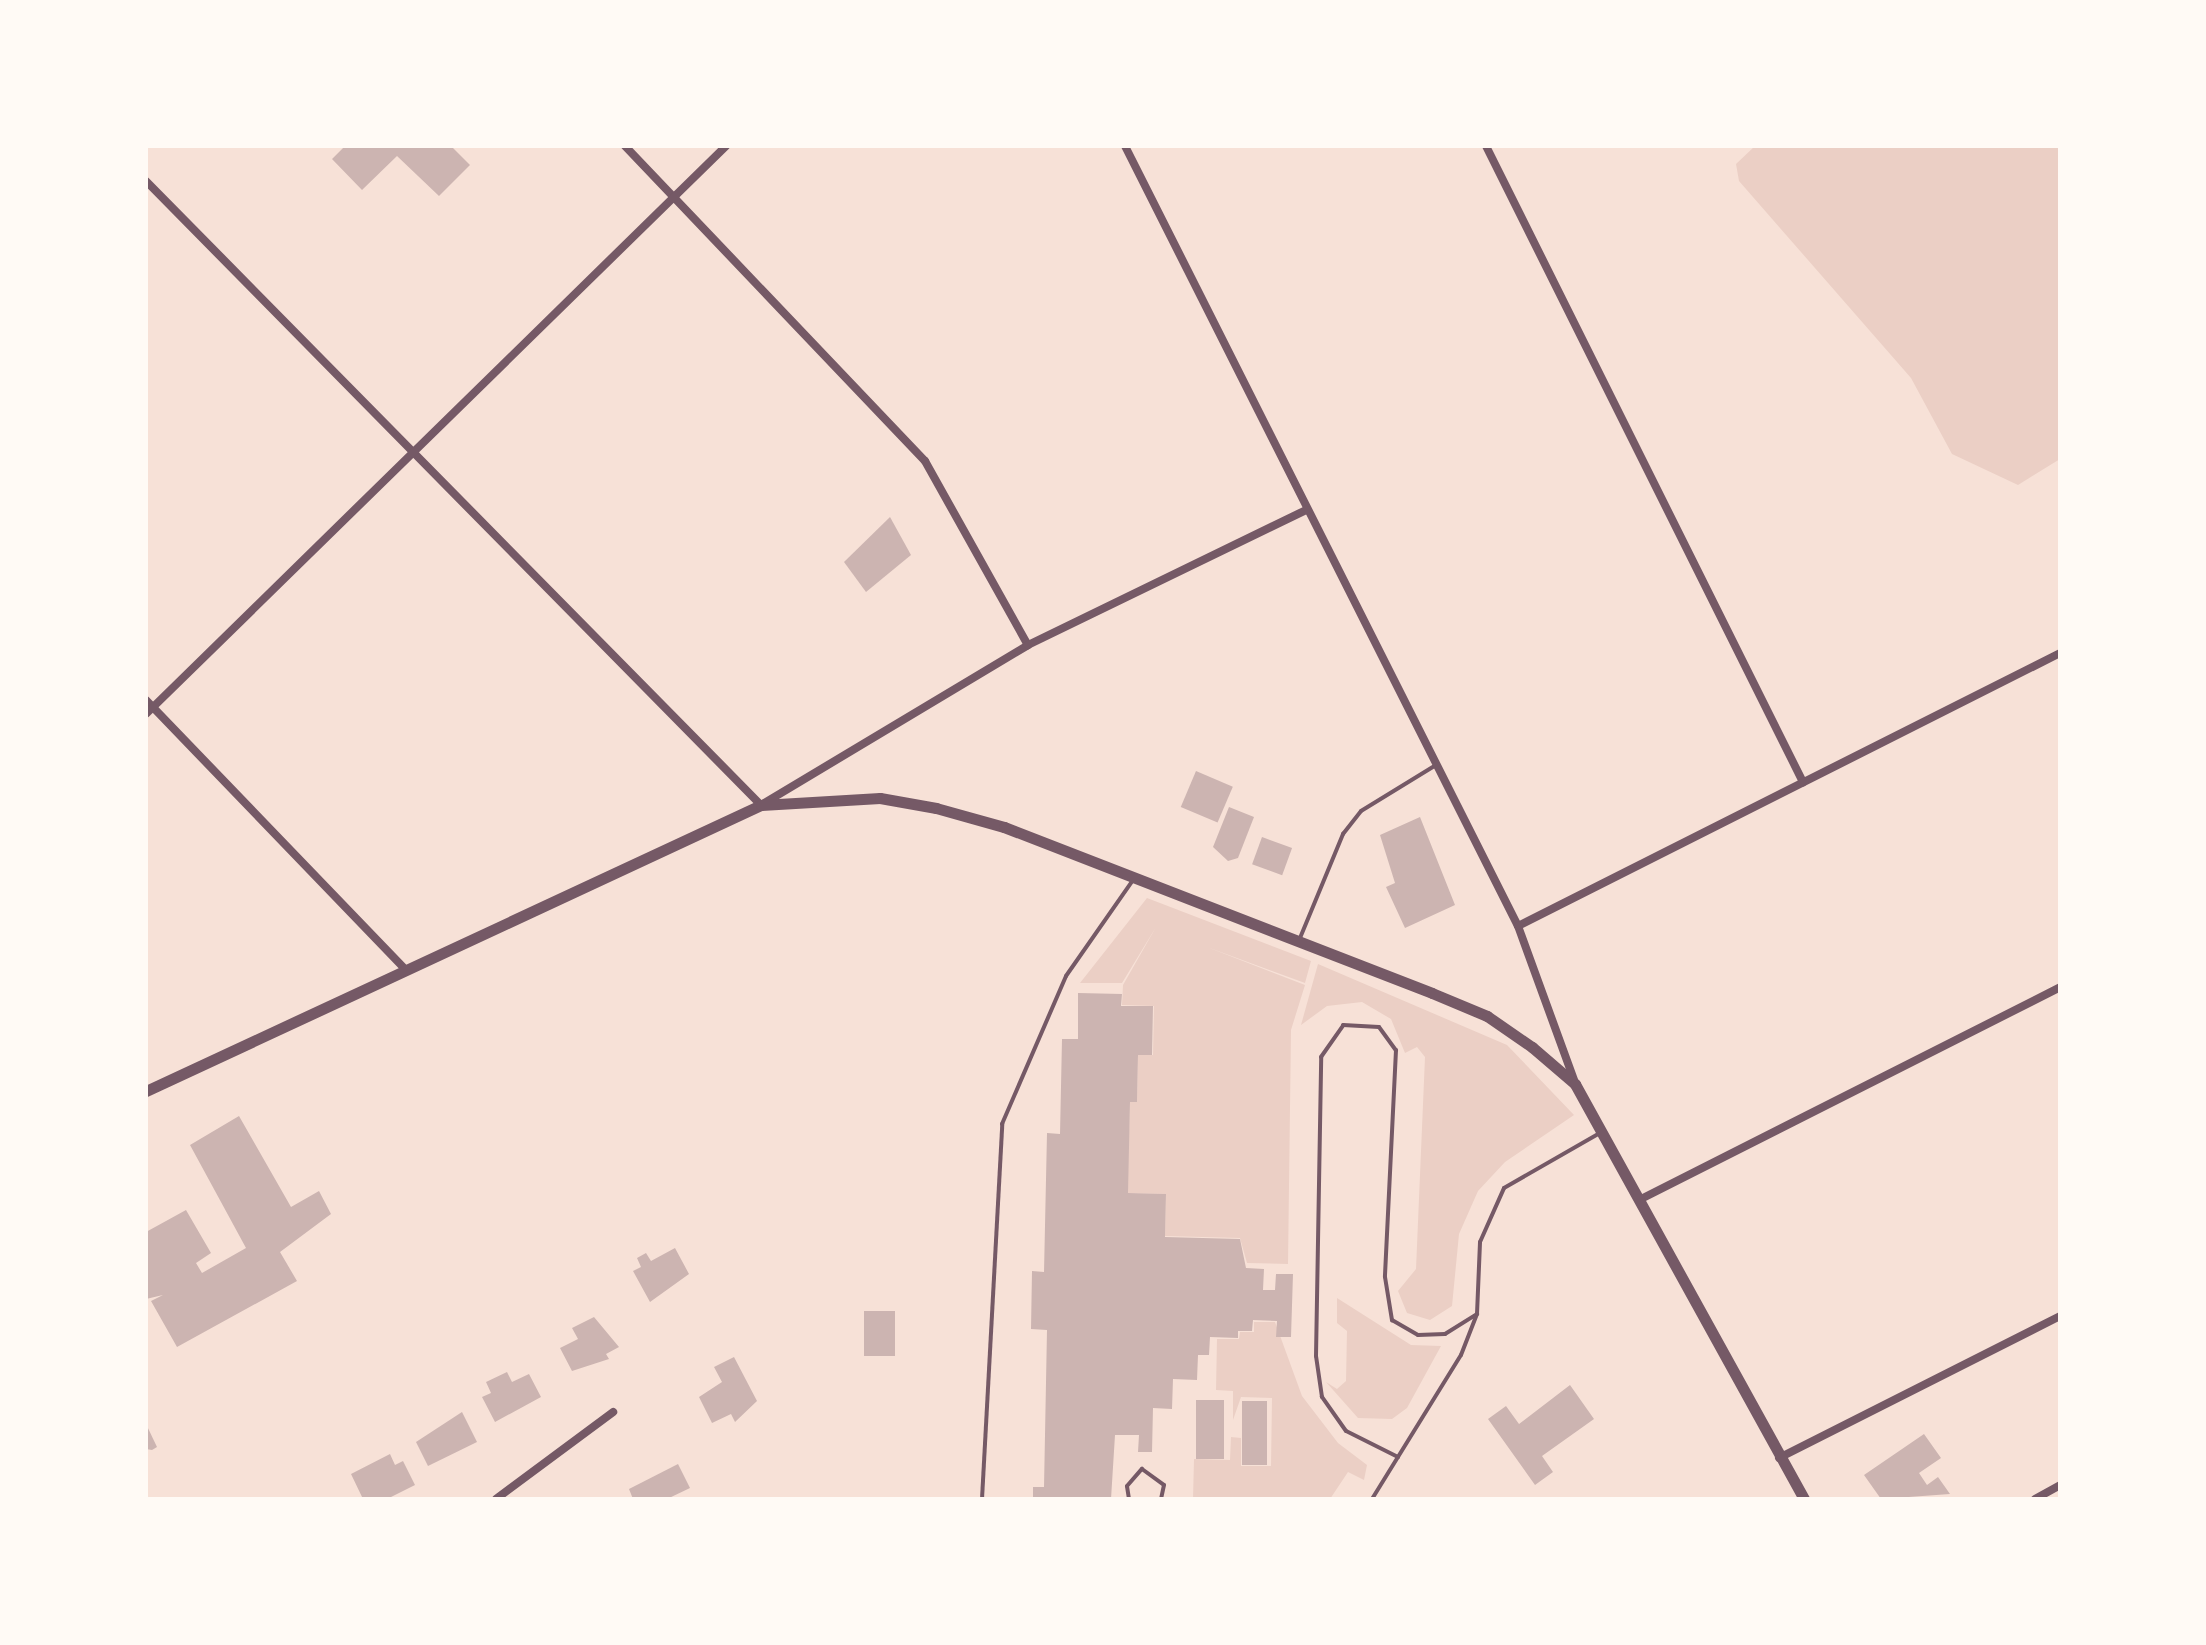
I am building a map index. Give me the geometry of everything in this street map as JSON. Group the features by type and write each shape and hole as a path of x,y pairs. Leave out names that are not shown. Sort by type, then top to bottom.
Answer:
{"street":[{"path":"625,146 925,461 1028,645"},
{"path":"150,711 726,146"},
{"path":"1125,146 1518,926 1575,1084 1804,1499"},
{"path":"1486,146 1803,782"},
{"path":"146,181 761,805 880,798 936,808 1134,878 1487,1016 1575,1084"},
{"path":"146,1091 192,1076 403,967 761,805 1028,645 1306,510"},
{"path":"1518,926 2060,653"},
{"path":"146,700 150,711 403,967"},
{"path":"1639,1200 2060,987"},
{"path":"1779,1458 2060,1316"},
{"path":"496,1499 613,1412"},
{"path":"2035,1499 2060,1485"}],"lane":[{"path":"1299,942 1343,834 1361,811 1436,765"},
{"path":"982,1499 1002,1124 1066,976 1134,878"},
{"path":"1398,1457 1346,1431 1322,1397 1316,1356 1321,1057 1343,1025 1379,1027 1396,1050 1385,1277 1392,1320 1418,1335 1445,1334 1477,1314"},
{"path":"1372,1499 1461,1355 1477,1314 1480,1242 1504,1188 1602,1132"},
{"path":"1129,1499 1127,1486 1142,1469 1164,1485 1161,1499"}],"shaded area":[{"path":"1755,146 2060,146 2060,459 2018,485 1952,454 1911,378 1739,181 1736,164"},
{"path":"1147,898 1311,961 1305,983 1207,947 1305,985 1291,1030 1288,1264 1247,1263 1240,1238 1165,1236 1166,1194 1127,1193 1130,1102 1137,1102 1138,1055 1153,1055 1154,1006 1122,1005 1123,985 1156,927 1122,983 1080,983"},
{"path":"1318,964 1507,1045 1574,1115 1505,1162 1478,1191 1459,1234 1452,1306 1430,1320 1407,1313 1398,1291 1416,1269 1425,1057 1417,1047 1405,1053 1391,1019 1362,1002 1327,1006 1301,1025"},
{"path":"1337,1298 1411,1345 1441,1346 1407,1408 1392,1419 1358,1418 1326,1382 1337,1389 1346,1381 1347,1331 1337,1323"},
{"path":"1254,1322 1275,1322 1302,1396 1338,1443 1367,1465 1364,1480 1348,1472 1330,1499 1193,1499 1194,1459 1230,1460 1231,1437 1241,1438 1241,1466 1271,1466 1272,1398 1241,1397 1233,1420 1233,1391 1216,1390 1217,1339 1239,1339 1240,1332 1254,1332"}],"building":[{"path":"345,146 451,146 470,165 439,196 397,156 362,190 332,159"},
{"path":"890,517 911,555 866,592 844,562"},
{"path":"1196,771 1233,787 1218,823 1181,807"},
{"path":"1229,807 1254,817 1238,858 1228,861 1213,847"},
{"path":"1420,817 1455,905 1405,928 1386,887 1395,883 1380,835"},
{"path":"1262,837 1292,848 1282,875 1252,864"},
{"path":"1078,993 1122,994 1121,1006 1153,1006 1152,1055 1138,1055 1137,1102 1130,1102 1128,1193 1166,1194 1165,1237 1240,1239 1246,1268 1264,1269 1263,1290 1275,1290 1276,1274 1293,1274 1291,1337 1276,1337 1277,1321 1253,1320 1252,1331 1238,1331 1238,1338 1210,1337 1209,1355 1198,1355 1197,1380 1173,1379 1172,1409 1153,1408 1152,1452 1138,1452 1139,1435 1115,1435 1111,1499 1033,1499 1033,1487 1044,1487 1047,1330 1031,1329 1032,1271 1044,1272 1047,1133 1060,1134 1062,1039 1078,1039"},
{"path":"239,1116 291,1207 319,1191 331,1214 280,1252 297,1281 177,1347 151,1301 163,1295 146,1299 146,1232 186,1210 211,1253 196,1263 202,1273 246,1248 190,1145"},
{"path":"675,1248 689,1274 650,1302 633,1271 641,1267 637,1258 646,1253 651,1261"},
{"path":"864,1311 895,1311 895,1356 864,1356"},
{"path":"594,1317 619,1347 606,1354 609,1359 572,1371 560,1348 578,1339 572,1328"},
{"path":"734,1357 757,1401 735,1422 731,1414 712,1423 699,1397 722,1382 714,1367"},
{"path":"507,1372 512,1382 529,1374 541,1397 495,1422 482,1397 491,1393 486,1382"},
{"path":"1570,1385 1594,1419 1542,1456 1553,1472 1535,1485 1488,1419 1506,1406 1519,1424"},
{"path":"1196,1400 1224,1400 1224,1459 1196,1459"},
{"path":"1242,1401 1267,1401 1267,1465 1242,1465"},
{"path":"462,1412 477,1442 428,1466 416,1442"},
{"path":"146,1424 157,1447 152,1450 146,1449"},
{"path":"1924,1434 1941,1458 1919,1473 1927,1485 1938,1477 1950,1494 1881,1499 1864,1475"},
{"path":"390,1454 395,1465 403,1461 415,1485 387,1499 363,1499 351,1474"},
{"path":"678,1464 690,1488 667,1499 633,1499 629,1489"}]}
